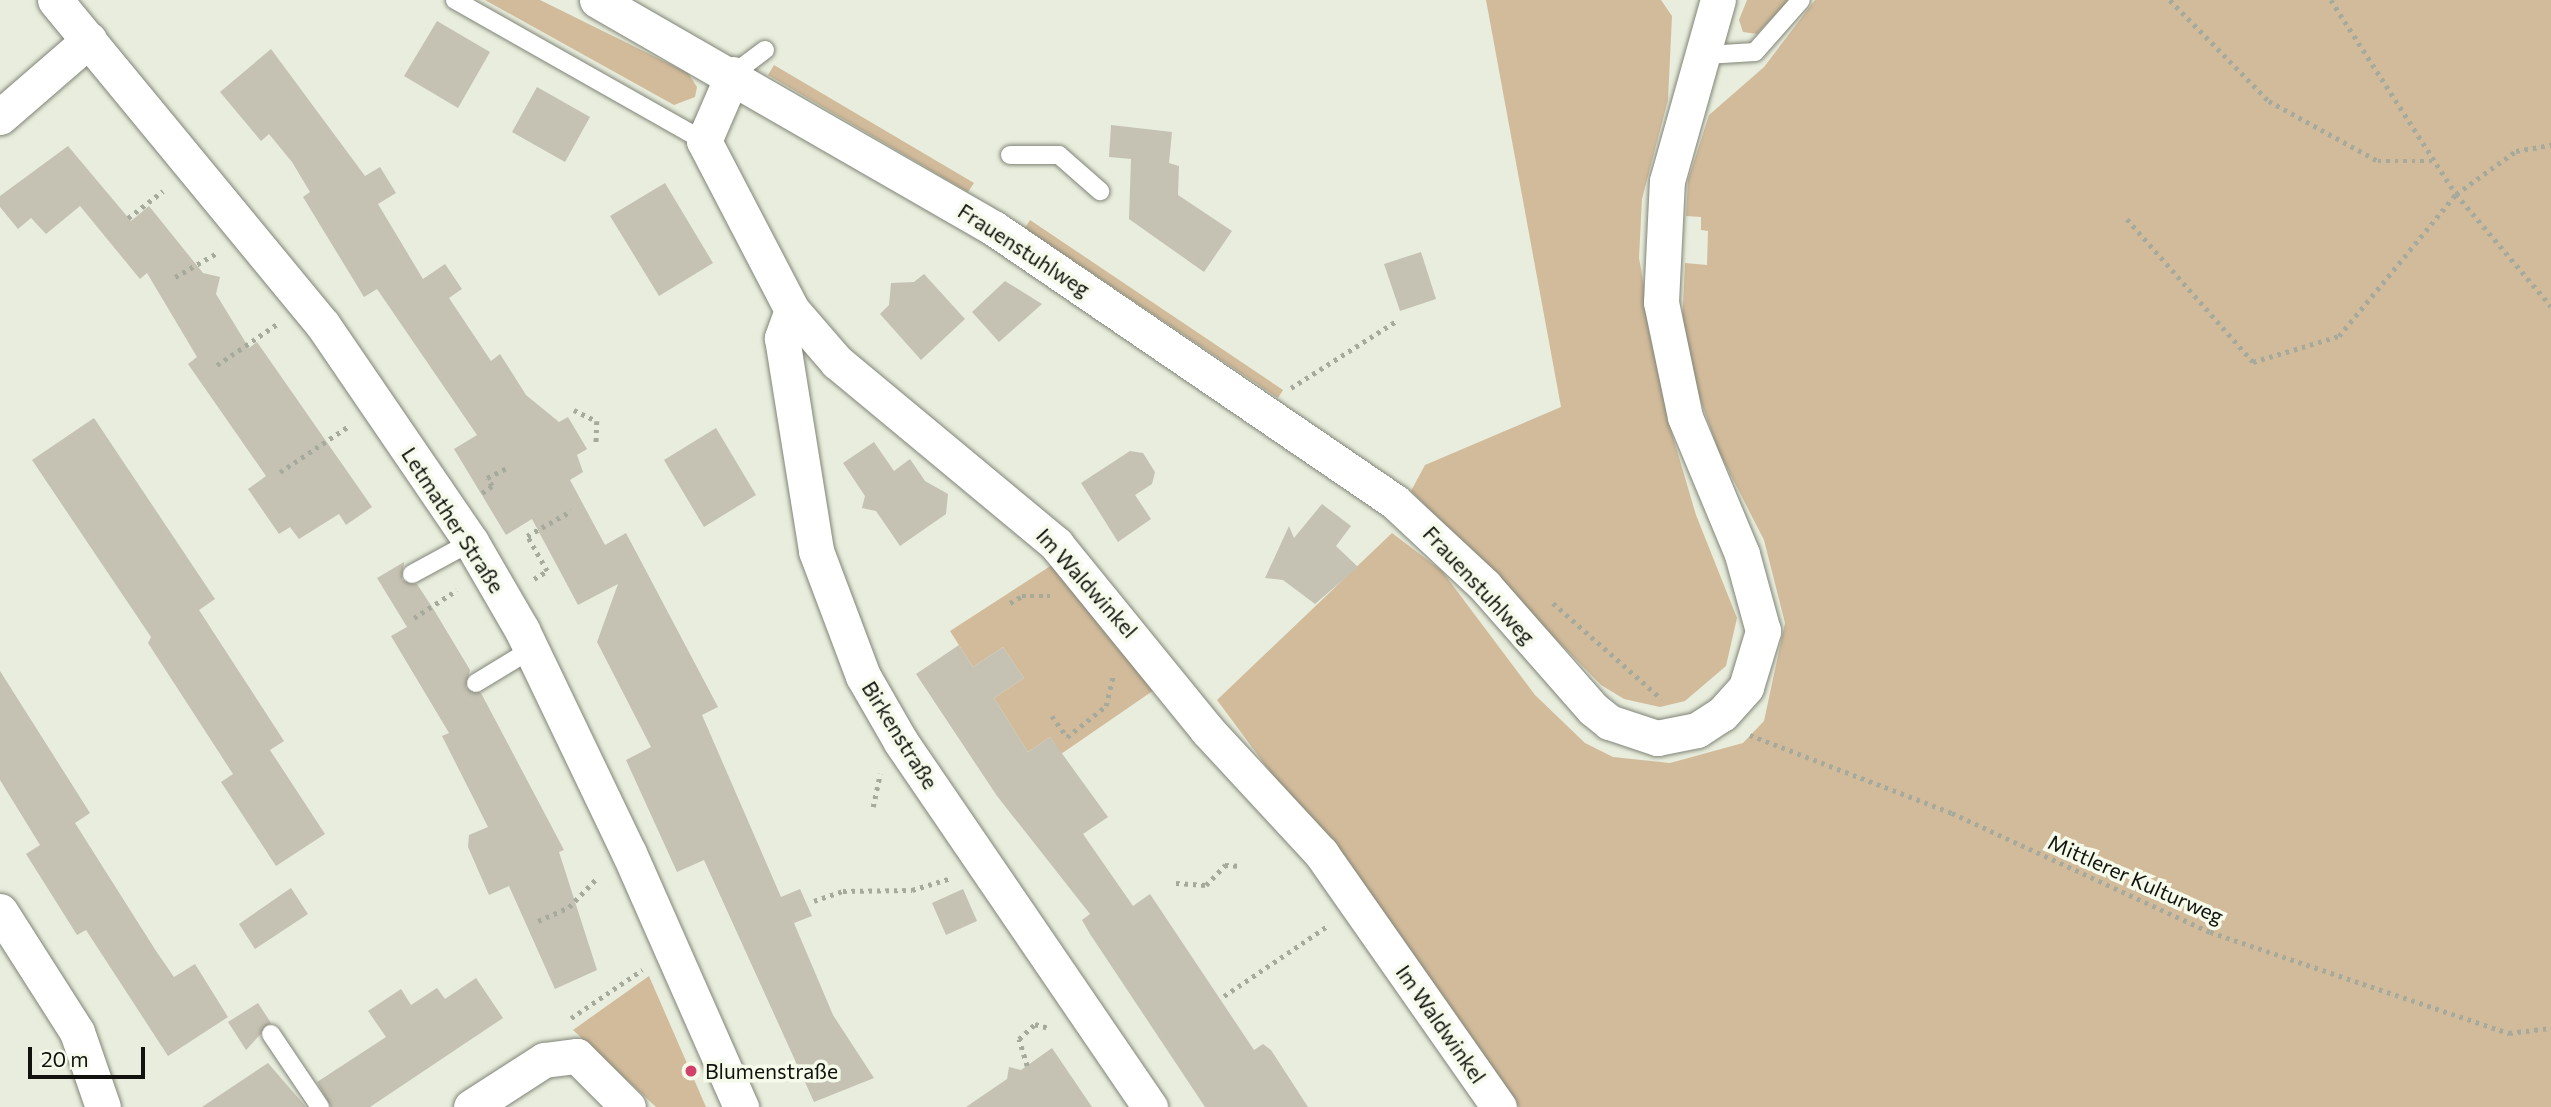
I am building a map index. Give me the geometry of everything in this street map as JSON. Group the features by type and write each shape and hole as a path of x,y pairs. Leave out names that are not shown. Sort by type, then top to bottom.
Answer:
{"street":[{"name":"Letmather Straße","path":"55,0 306,304 381,409 487,570 532,649 629,853 741,1107"},
{"name":"Frauenstuhlweg","path":"597,0 733,74 995,229 1395,502 1483,585 1609,722 1657,738 1697,730 1722,714 1746,687 1763,631 1742,554 1685,417 1661,302 1660,261 1667,181 1706,55 1710,3"},
{"path":"0,117 89,40"},
{"path":"704,141 733,74"},
{"name":"Im Waldwinkel","path":"704,141 792,310 837,362 1056,544 1358,905 1499,1107"},
{"name":"Birkenstraße","path":"792,310 782,338 816,551 863,676 901,742 1150,1107"},
{"path":"0,911 77,1032 103,1107"},
{"path":"471,1107 544,1060 577,1056 628,1107"}],"lane":[{"path":"455,0 704,141"},
{"path":"1706,55 1755,52 1801,0"},
{"path":"733,74 765,50"},
{"path":"1010,155 1059,155 1100,191"},
{"path":"412,575 487,570"},
{"path":"476,684 532,649"},
{"path":"271,1034 320,1107"}],"path":[{"path":"2169,0 2269,101 2378,161 2433,161"},
{"path":"2331,0 2456,194 2551,306"},
{"path":"2127,219 2253,362 2339,335 2456,194 2516,151 2551,145"},
{"path":"175,277 248,233"},
{"path":"217,365 306,304"},
{"path":"1292,387 1396,321"},
{"path":"280,472 381,409"},
{"path":"574,410 597,421 596,445"},
{"path":"483,492 492,486 487,478 509,467"},
{"path":"414,618 487,570 547,571 527,536 570,511"},
{"path":"1052,716 1067,737 1106,706 1113,692 1111,639 1127,626"},
{"name":"Mittlerer Kulturweg","path":"1722,714 1748,734 1952,813 2210,932 2509,1034 2551,1028"},
{"path":"873,807 888,762"},
{"path":"538,921 569,906 629,853"},
{"path":"1176,883 1206,885 1225,865 1242,866"},
{"path":"814,901 843,891 912,890 946,878 960,885"},
{"path":"1224,996 1358,905"},
{"path":"544,1060 550,1032 672,949"},
{"path":"1027,1066 1019,1039 1025,1030 1035,1024 1057,1030"}],"shaded area":[{"path":"485,0 540,0 688,73 697,87 695,97 674,105"},
{"path":"1486,0 1661,0 1672,16 1668,100 1642,199 1639,258 1668,420 1696,515 1737,618 1726,666 1685,701 1660,707 1624,699 1601,685 1411,491 1425,465 1561,407"},
{"path":"1747,0 1789,0 1757,34 1743,32 1739,20"},
{"path":"1815,0 2551,0 2551,1107 1519,1107 1217,700 1392,533 1442,571 1535,695 1585,743 1613,757 1670,763 1743,743 1764,721 1785,623 1764,540 1719,452 1688,365 1682,327 1685,263 1707,265 1708,231 1701,230 1701,217 1686,216 1688,180 1709,115 1764,67"},
{"path":"774,65 974,183 968,192 768,75"},
{"path":"1030,220 1283,390 1278,398 1025,228"},
{"path":"1055,563 1157,688 1061,754 1050,737 1028,752 994,698 1024,678 1003,647 973,667 950,631"},
{"path":"649,976 706,1107 656,1107 573,1030"}],"building":[{"path":"437,21 490,52 458,108 404,76"},
{"path":"271,49 365,176 380,167 396,193 378,204 423,279 445,264 462,289 449,298 491,361 500,354 526,395 559,422 568,417 587,449 577,455 583,472 570,480 605,545 626,533 718,707 702,715 781,897 800,889 812,916 794,923 833,1015 874,1078 814,1102 704,860 677,872 626,760 651,747 597,642 618,584 578,605 532,519 506,535 454,449 477,435 377,289 364,297 303,197 310,192 292,162 269,134 261,141 220,92"},
{"path":"537,87 590,117 565,162 512,132"},
{"path":"1111,125 1172,132 1169,163 1179,166 1178,195 1232,231 1204,272 1129,219 1131,159 1109,157"},
{"path":"68,146 131,221 149,206 203,273 220,277 216,294 249,348 257,342 372,507 346,525 339,514 299,539 290,527 279,534 248,489 266,476 188,364 197,357 147,273 140,279 80,206 46,234 31,218 18,229 0,207 0,196"},
{"path":"665,183 713,263 659,296 610,216"},
{"path":"1421,252 1436,299 1400,311 1384,264"},
{"path":"924,274 965,319 921,360 880,314 889,305 891,283 914,282"},
{"path":"1005,281 1042,304 999,342 972,312"},
{"path":"94,418 215,599 199,610 284,741 270,750 325,834 276,866 221,782 233,774 148,643 151,637 32,460"},
{"path":"716,428 756,495 704,527 664,460"},
{"path":"874,442 894,471 910,459 925,481 948,494 946,514 900,546 876,511 862,508 865,496 843,463"},
{"path":"1130,451 1143,453 1155,472 1152,484 1135,495 1151,519 1118,542 1081,483"},
{"path":"1322,504 1351,526 1336,546 1358,567 1315,604 1283,580 1265,578 1289,526 1294,538"},
{"path":"404,562 402,580 417,584 470,670 466,688 481,693 564,850 559,852 597,970 555,989 509,886 489,895 468,847 469,835 488,827 442,736 449,733 391,636 407,627 377,578"},
{"path":"959,645 973,667 1003,647 1024,678 994,698 1028,752 1050,737 1108,817 1083,834 1133,906 1150,894 1254,1050 1263,1044 1271,1050 1308,1107 1205,1107 1090,934 1082,920 1090,914 997,796 916,674"},
{"path":"0,671 90,813 75,823 156,951 174,977 195,964 228,1017 168,1056 86,930 77,935 26,854 40,845 0,780"},
{"path":"291,888 308,914 255,949 239,924"},
{"path":"963,889 977,921 946,935 932,903"},
{"path":"476,978 503,1018 370,1107 331,1107 317,1082 386,1037 368,1011 401,989 411,1005 437,988 445,999"},
{"path":"258,1003 271,1023 246,1050 228,1022"},
{"path":"1052,1048 1092,1107 966,1107 1007,1079 1009,1067 1021,1070"},
{"path":"268,1063 306,1107 202,1107"}],"place":[{"name":"Blumenstraße","path":"691,1071"}]}
